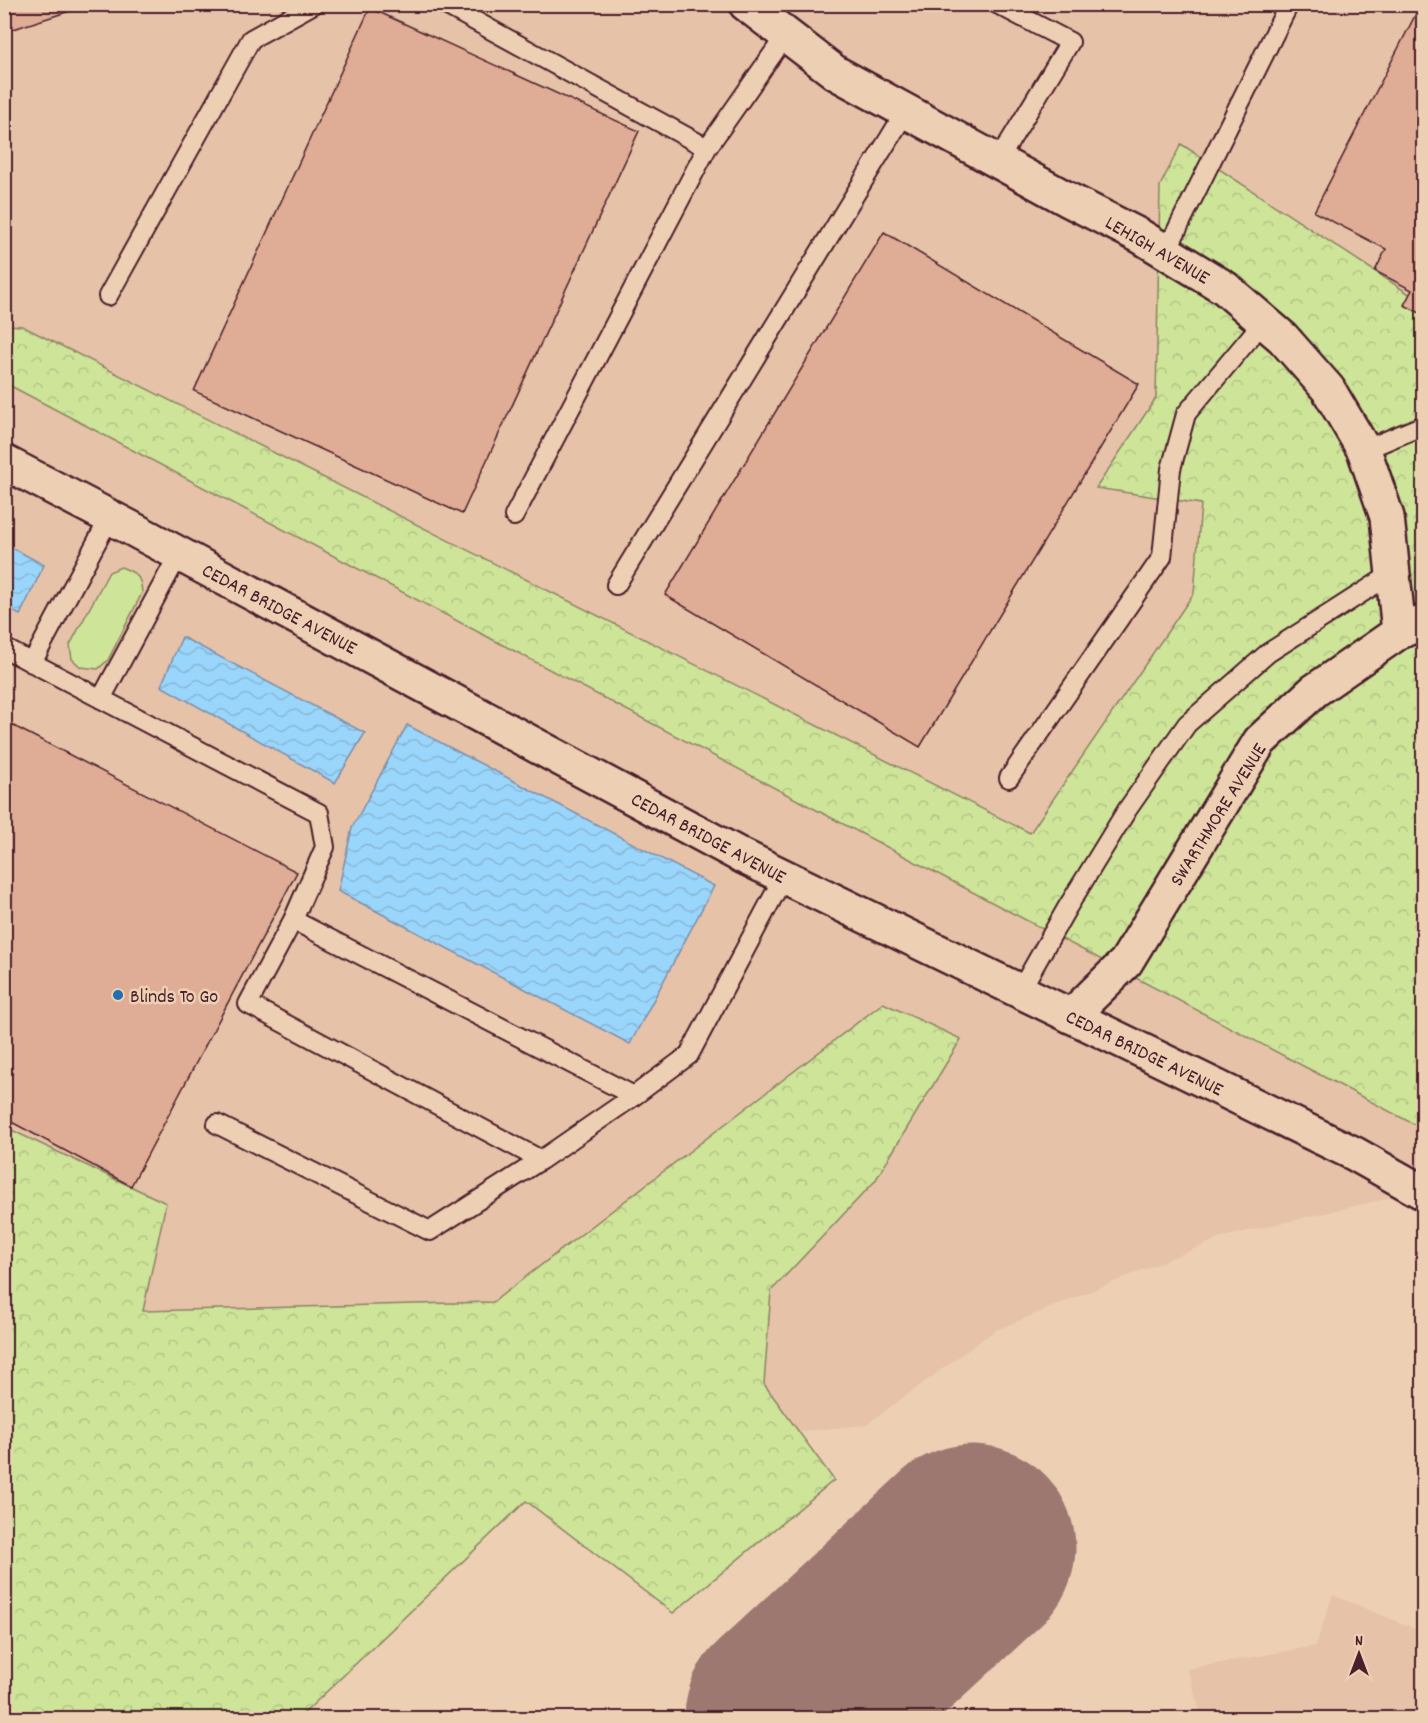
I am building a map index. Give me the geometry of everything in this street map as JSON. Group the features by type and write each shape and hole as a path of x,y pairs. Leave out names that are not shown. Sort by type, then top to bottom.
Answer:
{"main road":[{"name":"LEHIGH AVENUE","path":"746,4 836,73 1140,236 1225,288 1282,338 1328,389 1364,450 1387,517 1393,573 1411,627"},
{"name":"CEDAR BRIDGE AVENUE","path":"4,462 740,855 1355,1154 1424,1193"},
{"name":"SWARTHMORE AVENUE","path":"1071,1016 1126,962 1260,741 1314,691 1411,627"}],"lane":[{"path":"108,296 251,39 314,4"},
{"path":"444,4 707,148"},
{"path":"997,4 1070,42 998,161"},
{"path":"1166,252 1289,4"},
{"path":"514,516 707,148 786,34"},
{"path":"616,585 906,111"},
{"path":"1009,778 1162,557 1170,469 1186,414 1263,322"},
{"path":"1364,450 1424,424"},
{"path":"33,663 110,517"},
{"path":"101,699 179,554"},
{"path":"1020,991 1127,810 1187,724 1268,652 1393,573"},
{"path":"4,648 319,813 325,847 293,920 248,1004 541,1160"},
{"path":"217,1124 430,1231 541,1160 689,1055 784,876"},
{"path":"293,920 634,1096"}],"shaded area":[{"path":"5,5 1423,5 1423,1193 1419,1191 1223,1237 994,1331 866,1425 631,1448 5,1718"},
{"path":"1333,1595 1423,1632 1423,1718 1202,1718 1187,1669 1315,1646"}],"green space":[{"path":"1181,144 1423,303 1423,1129 5,383 4,325 22,326 1030,833 1194,593 1201,504 1096,488 1156,398 1160,186"},
{"path":"121,567 137,576 142,593 108,660 98,669 81,667 72,659 70,645 109,572"},
{"path":"883,1003 961,1039 875,1181 771,1291 764,1384 834,1480 673,1613 526,1501 299,1718 5,1718 5,1127 166,1203 143,1311 493,1302"}],"water":[{"path":"5,544 44,565 20,615 5,607"},
{"path":"182,637 365,733 335,783 161,686"},
{"path":"407,725 714,886 630,1044 338,891 352,828"}],"building":[{"path":"4,4 92,4 4,32"},
{"path":"1421,4 1424,4 1424,315 1404,305 1412,290 1375,271 1386,249 1314,212"},
{"path":"370,8 639,131 462,514 194,391"},
{"path":"884,232 1139,384 920,747 665,595"},
{"name":"Blinds To Go","path":"4,721 297,872 131,1186 4,1118"}],"runway":[{"path":"788,1718 972,1548"}],"place":[{"name":"Blinds To Go","path":"118,995"}]}
